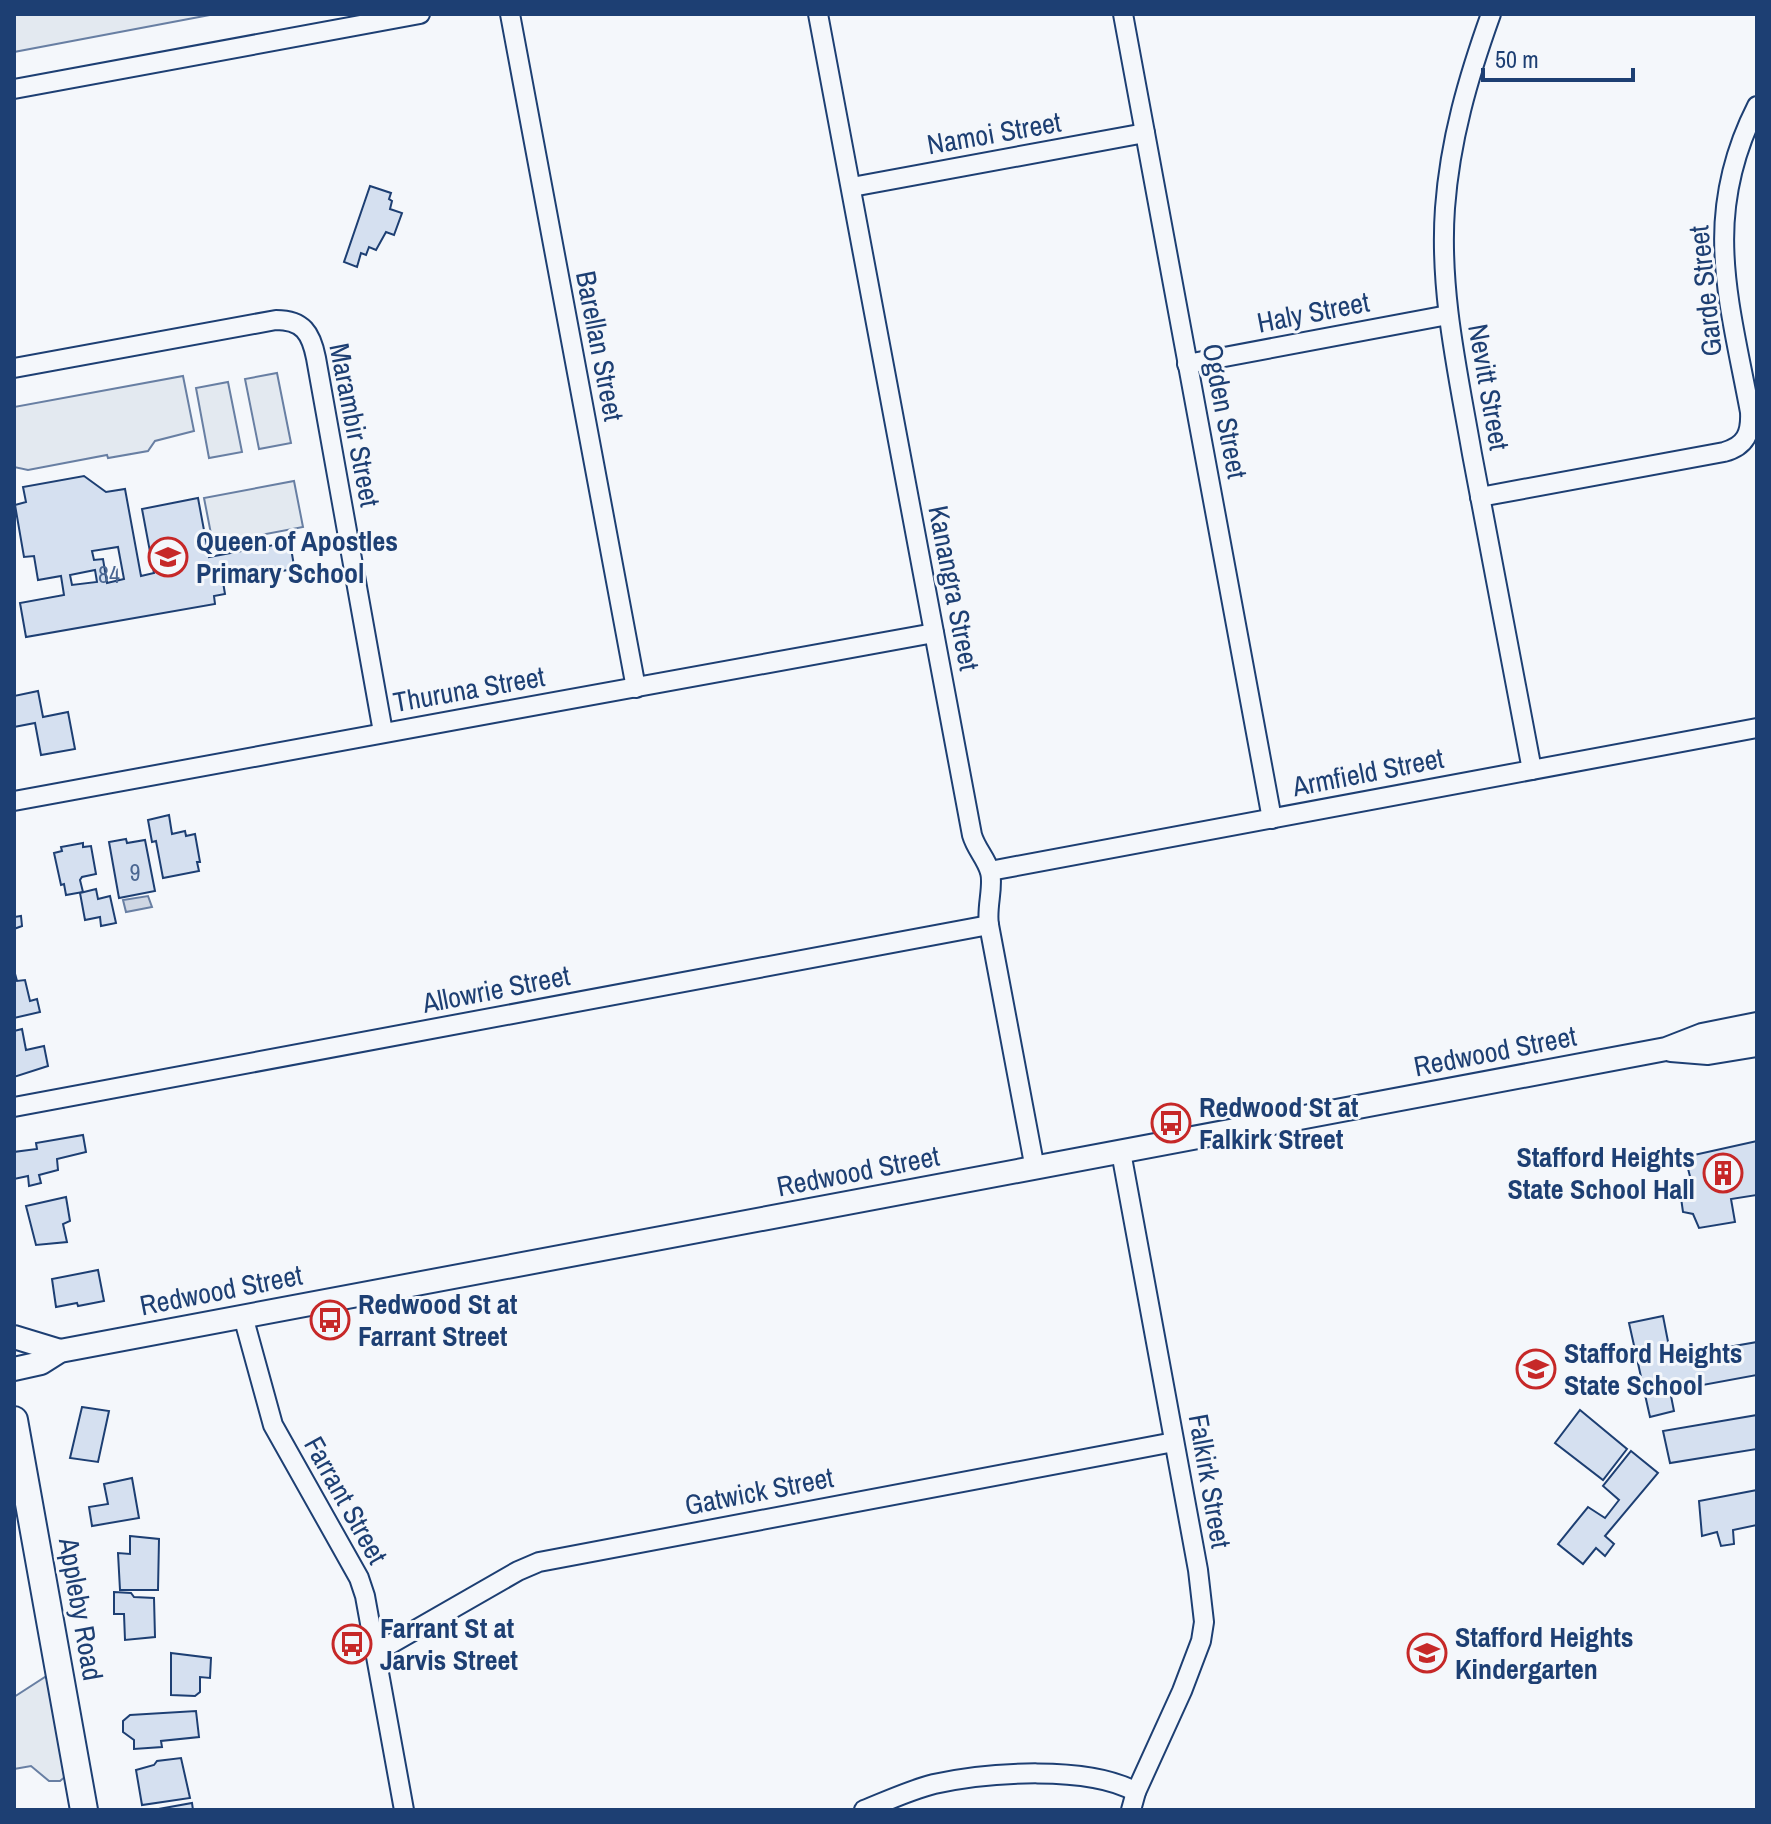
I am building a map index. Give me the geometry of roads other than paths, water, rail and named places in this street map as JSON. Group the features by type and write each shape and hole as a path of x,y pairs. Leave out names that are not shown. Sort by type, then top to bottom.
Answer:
{"main road":[{"name":"Appleby Road","path":"14,1420 84,1810"}],"street":[{"path":"14,89 420,14"},
{"name":"Barellan Street","path":"510,14 636,688"},
{"name":"Kanangra Street","path":"818,14 972,835 977,851 990,871"},
{"name":"Ogden Street","path":"1123,14 1272,819"},
{"name":"Nevitt Street","path":"1491,14 1471,69 1452,145 1445,209 1445,272 1448,315 1532,770"},
{"name":"Garde Street","path":"1480,497 1724,452 1738,447 1747,439 1750,412 1726,279 1722,227 1734,164 1757,106"},
{"name":"Namoi Street","path":"852,187 1145,133"},
{"name":"Haly Street","path":"1187,364 1448,315"},
{"name":"Marambir Street","path":"14,368 276,320 294,321 301,325 311,337 316,358 383,732"},
{"name":"Thuruna Street","path":"14,801 934,633"},
{"name":"Armfield Street","path":"990,871 1757,728"},
{"path":"990,871 989,925 1035,1169"},
{"name":"Allowrie Street","path":"14,1107 989,925"},
{"name":"Redwood Street","path":"14,1369 41,1363 60,1351 1666,1049 1702,1035 1757,1024"},
{"name":"Redwood Street","path":"1666,1049 1708,1053 1757,1045"},
{"name":"Falkirk Street","path":"1121,1152 1198,1570 1204,1622 1194,1664 1133,1801"},
{"name":"Farrant Street","path":"243,1316 273,1425 359,1578 404,1810"},
{"name":"Redwood Street","path":"14,1337 60,1351"},
{"name":"Gatwick Street","path":"375,1653 539,1562 1174,1442"},
{"path":"864,1810 934,1784 1034,1773 1104,1778 1133,1801"}],"place":[{"name":"Queen of Apostles Primary School","path":"168,557"},
{"name":"Redwood St at Falkirk Street","path":"1171,1123"},
{"name":"Stafford Heights State School Hall","path":"1723,1173"},
{"name":"Redwood St at Farrant Street","path":"330,1320"},
{"name":"Stafford Heights State School","path":"1536,1369"},
{"name":"Farrant St at Jarvis Street","path":"352,1644"},
{"name":"Stafford Heights Kindergarten","path":"1427,1653"}]}
